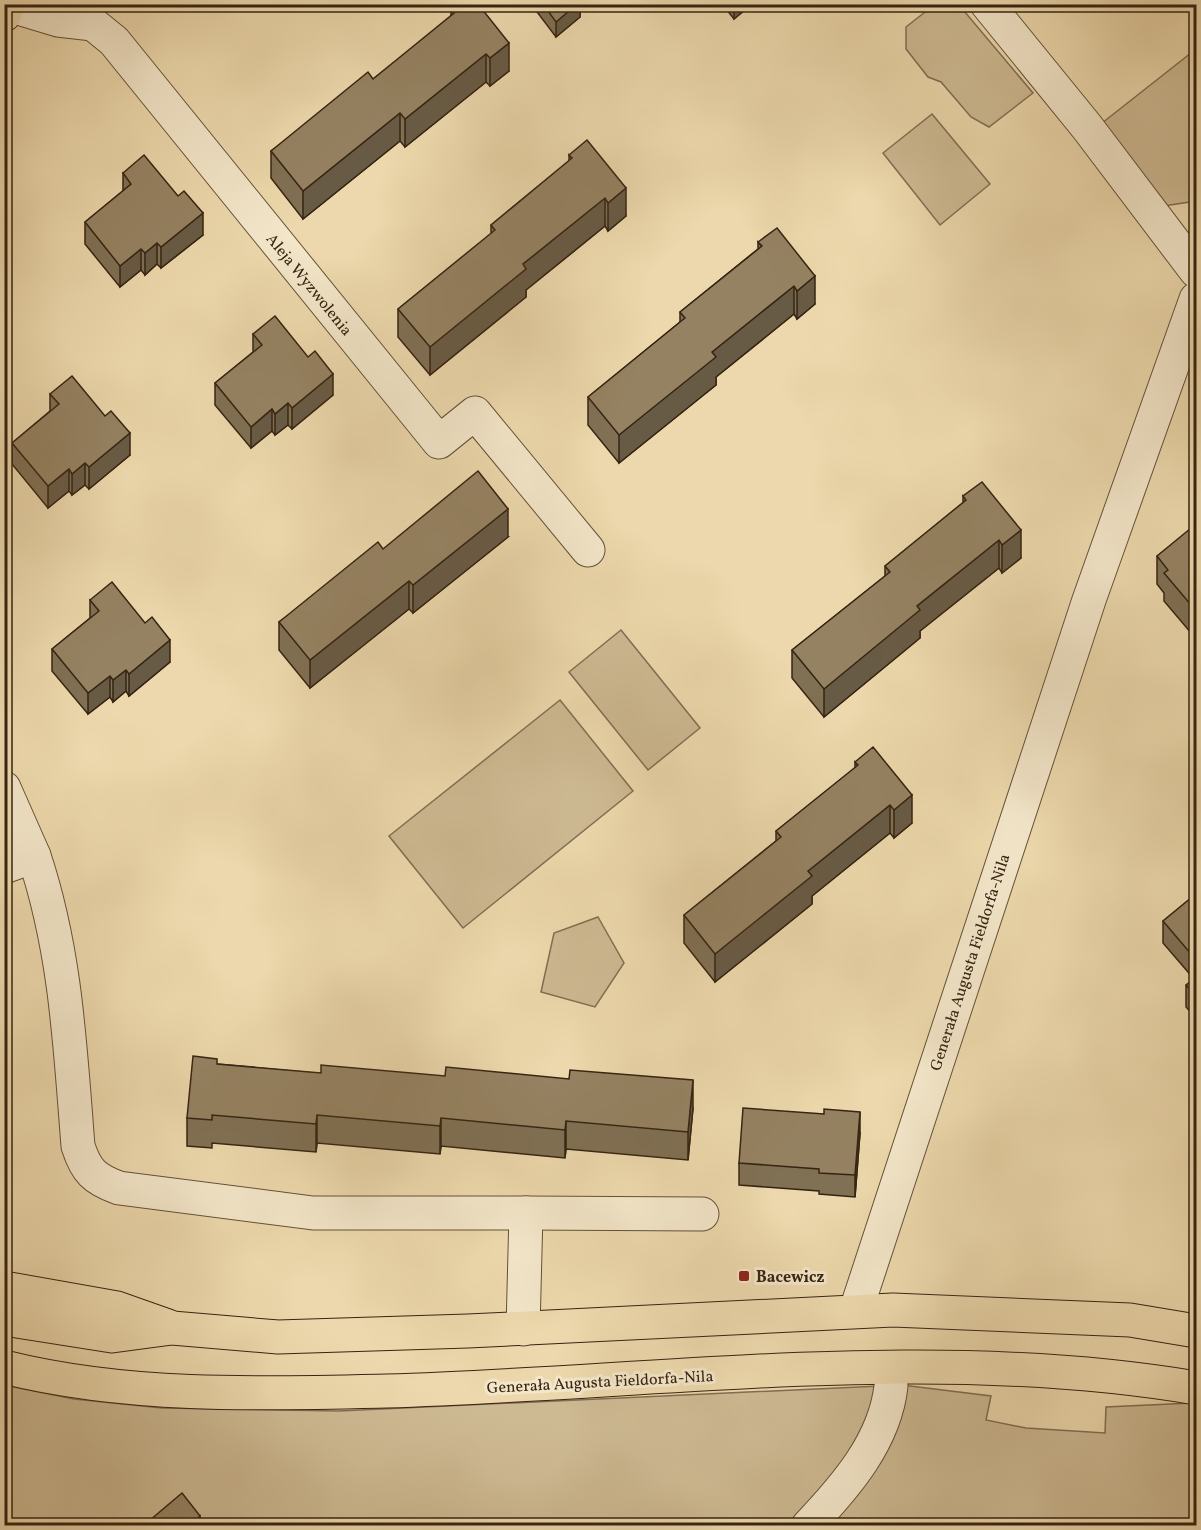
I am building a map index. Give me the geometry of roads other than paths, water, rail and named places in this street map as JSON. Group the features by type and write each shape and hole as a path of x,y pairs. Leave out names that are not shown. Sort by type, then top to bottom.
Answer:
{"main road":[{"name":"Aleja Wyzwolenia","path":"4,15 7,5"},
{"path":"4,1288 117,1308 172,1328"},
{"path":"4,1319 112,1336 172,1328 278,1337 523,1329 856,1310 1130,1320 1197,1330"},
{"name":"Generała Augusta Fieldorfa-Nila","path":"4,1367 46,1378 142,1388 290,1394 466,1388 891,1365 1139,1378 1197,1388"}],"street":[{"path":"987,4 1197,271"},
{"name":"Aleja Wyzwolenia","path":"7,5 58,20 93,24 114,41 439,442 475,413 588,550"},
{"name":"Generała Augusta Fieldorfa-Nila","path":"856,1310 1084,614 1197,299"},
{"path":"4,788 19,862 56,932 65,979 78,1146 85,1165 102,1182 119,1188 313,1213 702,1214"},
{"path":"523,1329 526,1213"},
{"path":"808,1526 835,1497 878,1434 889,1404 891,1386"}],"place":[{"name":"Bacewicz","path":"744,1276"}]}
